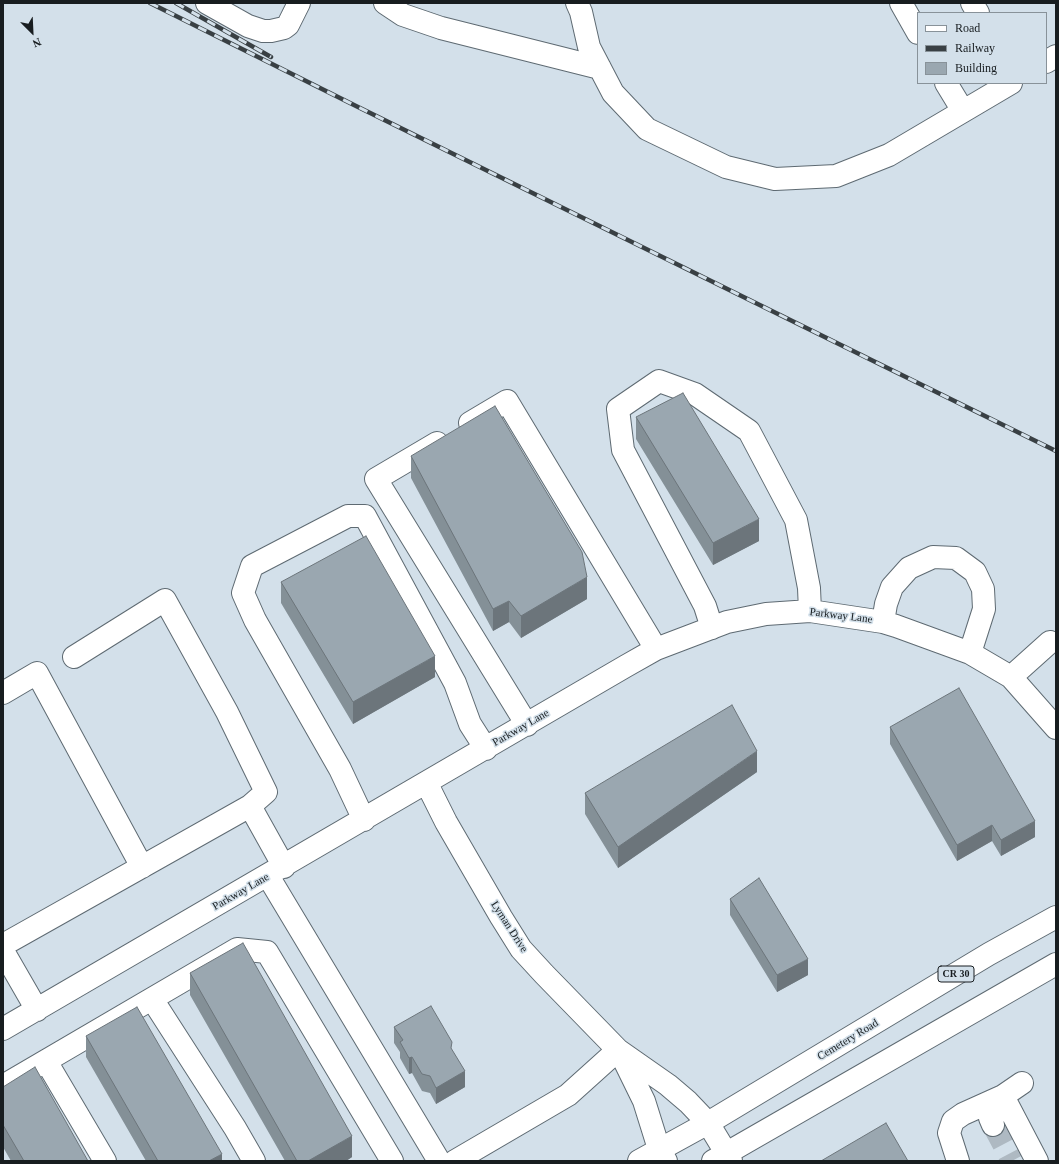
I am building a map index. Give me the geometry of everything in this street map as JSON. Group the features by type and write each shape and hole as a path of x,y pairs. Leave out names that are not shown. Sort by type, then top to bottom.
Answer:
{"street":[{"path":"207,3 248,26 270,32 284,28 288,25 299,3"},
{"path":"385,3 403,15 441,28 600,68"},
{"path":"577,3 581,12 589,47 614,94 647,129 726,167 775,179 836,176 889,155 1009,84"},
{"path":"901,3 917,31"},
{"path":"972,3 977,12"},
{"path":"1047,61 1056,56"},
{"path":"947,84 963,111"},
{"path":"712,628 706,606 622,450 618,408 659,381 695,394 749,431 796,520 809,588 810,612"},
{"path":"527,725 376,479 507,401 656,650"},
{"path":"364,820 340,769 256,620 243,593 252,566 348,516 365,516 455,683 470,724 486,748"},
{"path":"883,622 886,604 892,587 909,568 933,557 956,558 975,572 983,589 984,609 970,653"},
{"path":"3,945 250,806 266,792 227,712 165,600 74,657"},
{"name":"Parkway Lane","path":"3,1029 656,650 727,622 755,615 810,612 883,622 970,653 1011,677 1056,728"},
{"path":"1011,677 1050,642"},
{"path":"3,693 37,673 142,867"},
{"name":"Lyman Drive","path":"427,784 457,842 521,949 618,1050 668,1085 688,1102 708,1123 724,1159"},
{"path":"250,806 276,871 439,1161"},
{"name":"Cemetery Road","path":"638,1161 662,1155 708,1123 989,954 1056,917"},
{"path":"3,1086 237,949 267,952 392,1161"},
{"path":"3,951 37,1010"},
{"path":"724,1159 780,1122 1056,964"},
{"path":"152,999 235,1128 254,1161"},
{"path":"455,1161 568,1095 618,1050"},
{"name":"Lyman Drive","path":"618,1050 644,1101 662,1155"},
{"path":"46,1061 105,1161"},
{"path":"993,1125 990,1118 1022,1083"},
{"path":"958,1161 949,1133 953,1121 963,1114 1005,1101"},
{"path":"1005,1101 1037,1161"}],"building":[{"path":"683,393 759,519 713,543 636,417"},
{"path":"495,406 582,552 587,577 521,616 509,601 493,609 411,456"},
{"path":"366,536 435,656 353,702 281,582"},
{"path":"959,688 1035,821 1001,840 992,825 957,845 890,727"},
{"path":"732,705 757,751 618,847 585,793"},
{"path":"759,878 808,959 777,975 730,899"},
{"path":"243,943 352,1136 308,1161 297,1161 190,973"},
{"path":"431,1006 452,1042 451,1048 465,1071 436,1088 430,1076 422,1074 412,1057 409,1058 400,1042 403,1040 394,1027"},
{"path":"137,1007 222,1154 209,1161 158,1161 86,1036"},
{"path":"35,1067 88,1161 24,1161 3,1125 3,1087"},
{"path":"886,1123 908,1161 821,1161"}],"tunnel":[{"path":"993,1125 1012,1161"}],"railway":[{"path":"150,3 1056,451"},
{"path":"176,3 271,57"}]}
